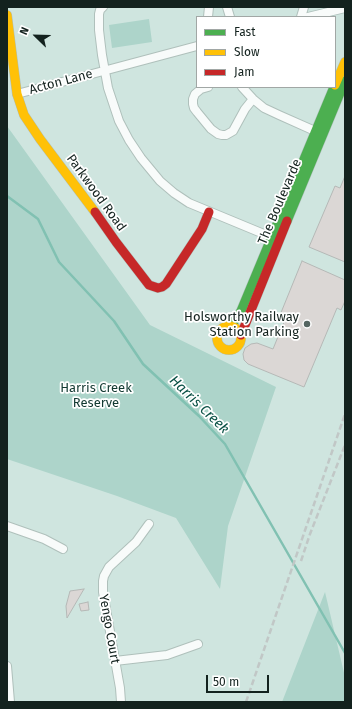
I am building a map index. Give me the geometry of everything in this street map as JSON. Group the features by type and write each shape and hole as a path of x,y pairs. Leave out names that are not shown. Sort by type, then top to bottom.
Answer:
{"street":[{"path":"103,7 100,10 98,20 102,55 112,100 119,121 140,158 153,173 181,199 275,239"},
{"path":"312,16 345,8"},
{"name":"Parkwood Road","path":"7,15 17,94 28,122 149,285 158,288 166,284 202,229 209,212"},
{"name":"Acton Lane","path":"17,94 196,46"},
{"name":"The Boulevarde","path":"336,84 345,62"},
{"name":"The Boulevarde","path":"231,326 241,311 275,239 345,81"},
{"path":"204,88 195,94 193,99 194,108 211,129 222,135 226,135 233,131 245,108 253,99"},
{"path":"243,88 264,108 315,131"},
{"name":"The Boulevarde","path":"241,335 315,131 334,88"},
{"path":"231,326 236,328 241,335 241,342 237,348 233,350 227,350 221,347 218,341 218,334 224,327 231,326"},
{"name":"Yengo Court","path":"121,702 102,586 104,576 109,567 136,542 149,524"},
{"path":"7,526 44,539 63,549"},
{"path":"115,662 167,655 198,644"},
{"path":"7,666 10,702"}],"green space":[{"path":"149,19 152,42 112,48 109,25"},
{"name":"Harris Creek Reserve","path":"7,126 150,325 276,387 228,526 220,589 176,518 117,496 7,459"},
{"path":"325,592 345,677 345,702 282,702"}],"building":[{"path":"345,176 345,262 309,247 335,186 340,188"},
{"name":"Holsworthy Railway Station Parking","path":"302,261 345,280 345,301 341,310 337,308 304,387 248,364 244,360 243,354 245,348 251,344 257,343 273,349 284,322 278,320"},
{"path":"84,589 67,618 66,606 70,591"},
{"path":"88,602 89,610 81,611 79,604"}],"waterway":[{"name":"Harris Creek","path":"7,196 38,219 59,262 114,321 143,364 199,416 225,444 345,653"}],"railway":[{"path":"246,702 345,414"},
{"path":"301,561 345,445"}],"traffic: fast":[{"path":"287,221 345,81"},
{"path":"231,326 241,311 334,88"}],"traffic: slow":[{"path":"7,15 17,94 24,115 40,139 95,212"},
{"path":"336,83 345,62"},
{"path":"229,326 234,327 240,333 241,338 240,343 234,349 229,350 224,349 218,343 217,338 218,333 224,327 229,326"}],"traffic: jam":[{"path":"95,212 149,285 158,288 166,284 202,229 209,212"},
{"path":"241,335 287,221"}],"place":[{"name":"Holsworthy Railway Station Parking","path":"307,324"}]}
